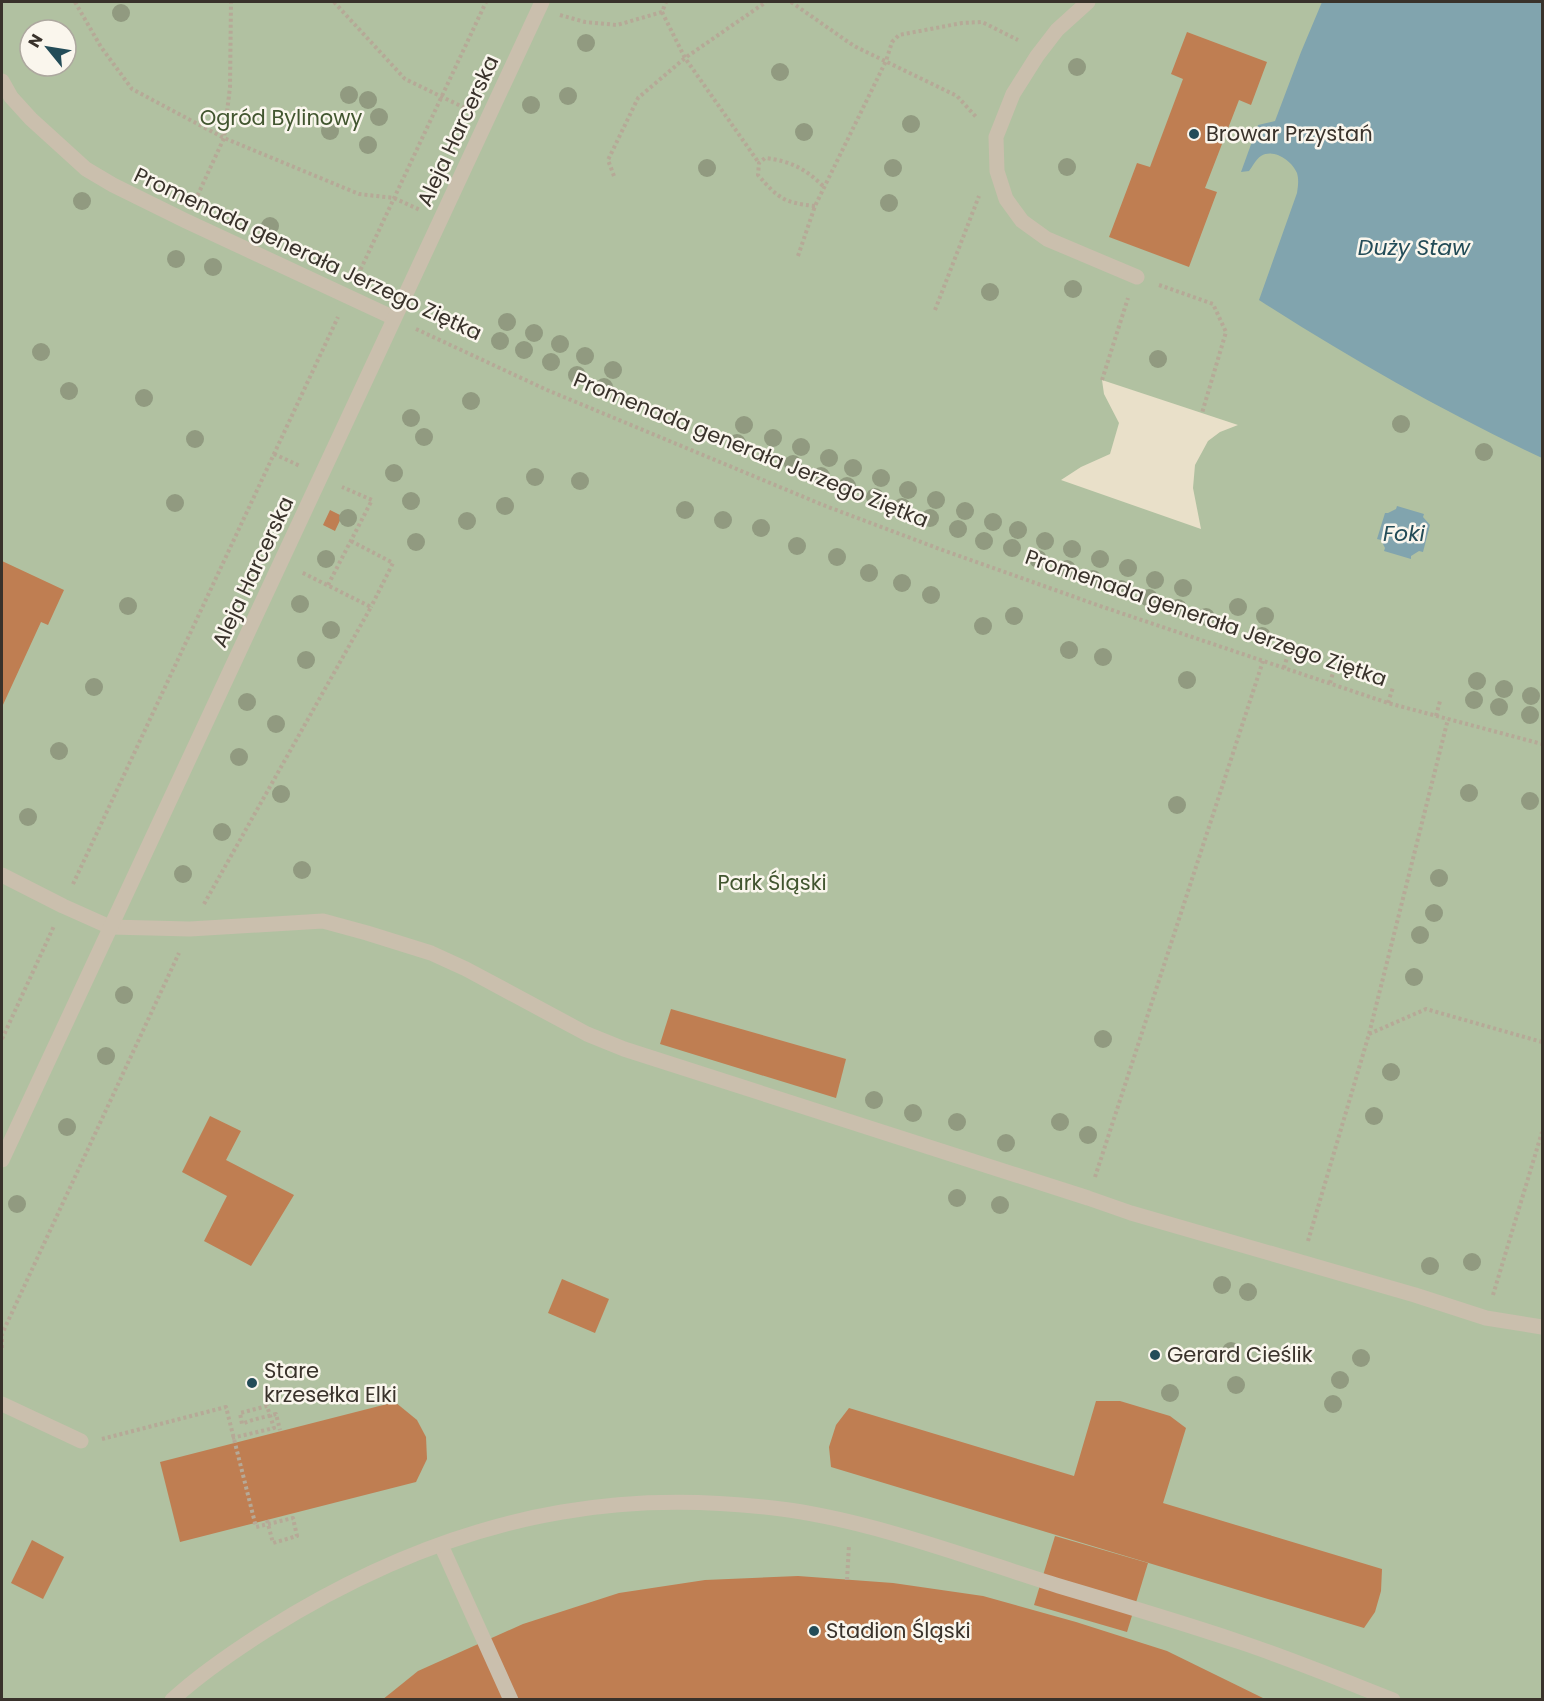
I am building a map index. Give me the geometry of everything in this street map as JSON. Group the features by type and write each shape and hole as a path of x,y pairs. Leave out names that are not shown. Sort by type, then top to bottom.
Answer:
{"street":[{"path":"1088,2 1057,30 1012,94 996,137 996,171 1006,199 1022,221 1047,239 1137,277"},
{"name":"Aleja Harcerska","path":"2,1160 541,3"},
{"name":"Promenada generała Jerzego Ziętka","path":"2,81 11,97 30,119 86,169 186,221 394,318"},
{"path":"2,875 110,927 190,929 323,921 431,953 466,969 587,1034 624,1049 1131,1213 1486,1318 1542,1327"},
{"path":"2,1404 81,1441"},
{"path":"172,1700 206,1671 289,1616 358,1579 396,1562 502,1526 561,1512 618,1505 672,1503 788,1510 906,1538 1242,1643 1393,1700"},
{"path":"441,1545 512,1700"}],"path":[{"path":"75,2 101,47 132,89 224,138 359,194 394,198 409,205"},
{"path":"186,221 224,138 230,87 231,2"},
{"path":"334,2 405,79 456,104"},
{"name":"Aleja Harcerska","path":"72,888 486,2"},
{"path":"666,2 662,12 685,58 759,163 758,174 776,196 795,204 815,206"},
{"path":"614,176 608,160 638,98 685,58 766,2"},
{"path":"791,2 854,45 957,96 996,137"},
{"path":"541,3 554,13 617,26 662,12"},
{"path":"798,256 815,206 886,61 892,42 899,35 962,23 982,22 1018,40"},
{"path":"759,163 765,158 785,160 811,174 824,187"},
{"path":"935,310 980,193"},
{"path":"1177,291 1213,304 1226,332 1202,413"},
{"path":"1102,380 1123,312"},
{"name":"Promenada generała Jerzego Ziętka","path":"394,318 547,390 823,505 1106,608 1388,703 1542,744"},
{"path":"328,585 372,500 336,484"},
{"path":"351,541 393,563 371,607"},
{"path":"1284,668 1288,654"},
{"path":"1088,1198 1263,661"},
{"path":"1330,683 1334,669"},
{"path":"1388,703 1393,687"},
{"path":"1436,716 1440,700"},
{"path":"1302,1262 1369,1034 1448,719"},
{"path":"2,1039 55,925"},
{"path":"1369,1034 1426,1008 1542,1042"},
{"path":"1486,1318 1542,1132"},
{"path":"232,1438 274,1428 270,1417 267,1406 240,1413 242,1424 248,1421 264,1417 273,1415 276,1414 280,1431"},
{"path":"81,1441 88,1443 226,1407 256,1527 265,1525 274,1523 293,1518 297,1536 273,1543 270,1532 267,1520"},
{"path":"847,1580 850,1523"}],"green space":[{"name":"Park Śląski","path":"2,2 1542,2 1542,1699 2,1700"}],"shaded area":[{"path":"1102,380 1238,425 1220,432 1208,441 1195,465 1193,488 1201,529 1061,480 1081,467 1110,454 1119,423 1104,394"}],"water":[{"name":"Duży Staw","path":"1322,2 1542,2 1542,458 1398,384 1259,300 1297,193 1298,178 1291,164 1282,157 1271,154 1261,156 1249,171 1241,172 1258,125 1275,121"},
{"name":"Foki","path":"1397,506 1424,514 1423,517 1430,525 1423,552 1419,551 1411,556 1411,559 1384,551 1381,540 1377,539 1385,513 1396,509"}],"building":[{"name":"Browar Przystań","path":"1187,32 1267,62 1251,105 1239,100 1205,188 1217,192 1189,267 1109,237 1137,163 1150,167 1183,79 1171,74"},
{"path":"330,510 342,516 335,531 323,525"},
{"path":"2,561 64,590 48,625 41,622 2,707"},
{"path":"671,1009 846,1059 836,1098 660,1044"},
{"path":"210,1116 241,1131 226,1160 294,1195 251,1266 204,1241 227,1196 182,1172"},
{"path":"562,1279 609,1299 595,1333 548,1313"},
{"path":"1096,1401 1120,1401 1170,1416 1186,1428 1163,1503 1382,1569 1381,1591 1375,1612 1364,1628 831,1467 829,1447 836,1425 849,1408 1074,1476"},
{"path":"395,1402 417,1420 426,1437 427,1459 416,1482 180,1542 160,1462"},
{"path":"1055,1536 1148,1563 1127,1632 1034,1605"},
{"path":"32,1540 64,1557 43,1599 11,1583"},
{"name":"Stadion Śląski","path":"798,1576 893,1583 983,1596 1167,1651 1267,1700 382,1700 418,1671 523,1624 619,1593 705,1580"}],"place":[{"name":"Browar Przystań","path":"1194,134"},
{"name":"Gerard Cieślik","path":"1155,1355"},
{"name":"Stare krzesełka Elki","path":"252,1383"},
{"name":"Stadion Śląski","path":"814,1631"}],"park label":[{"name":"Ogród Bylinowy","path":"281,118"}]}
